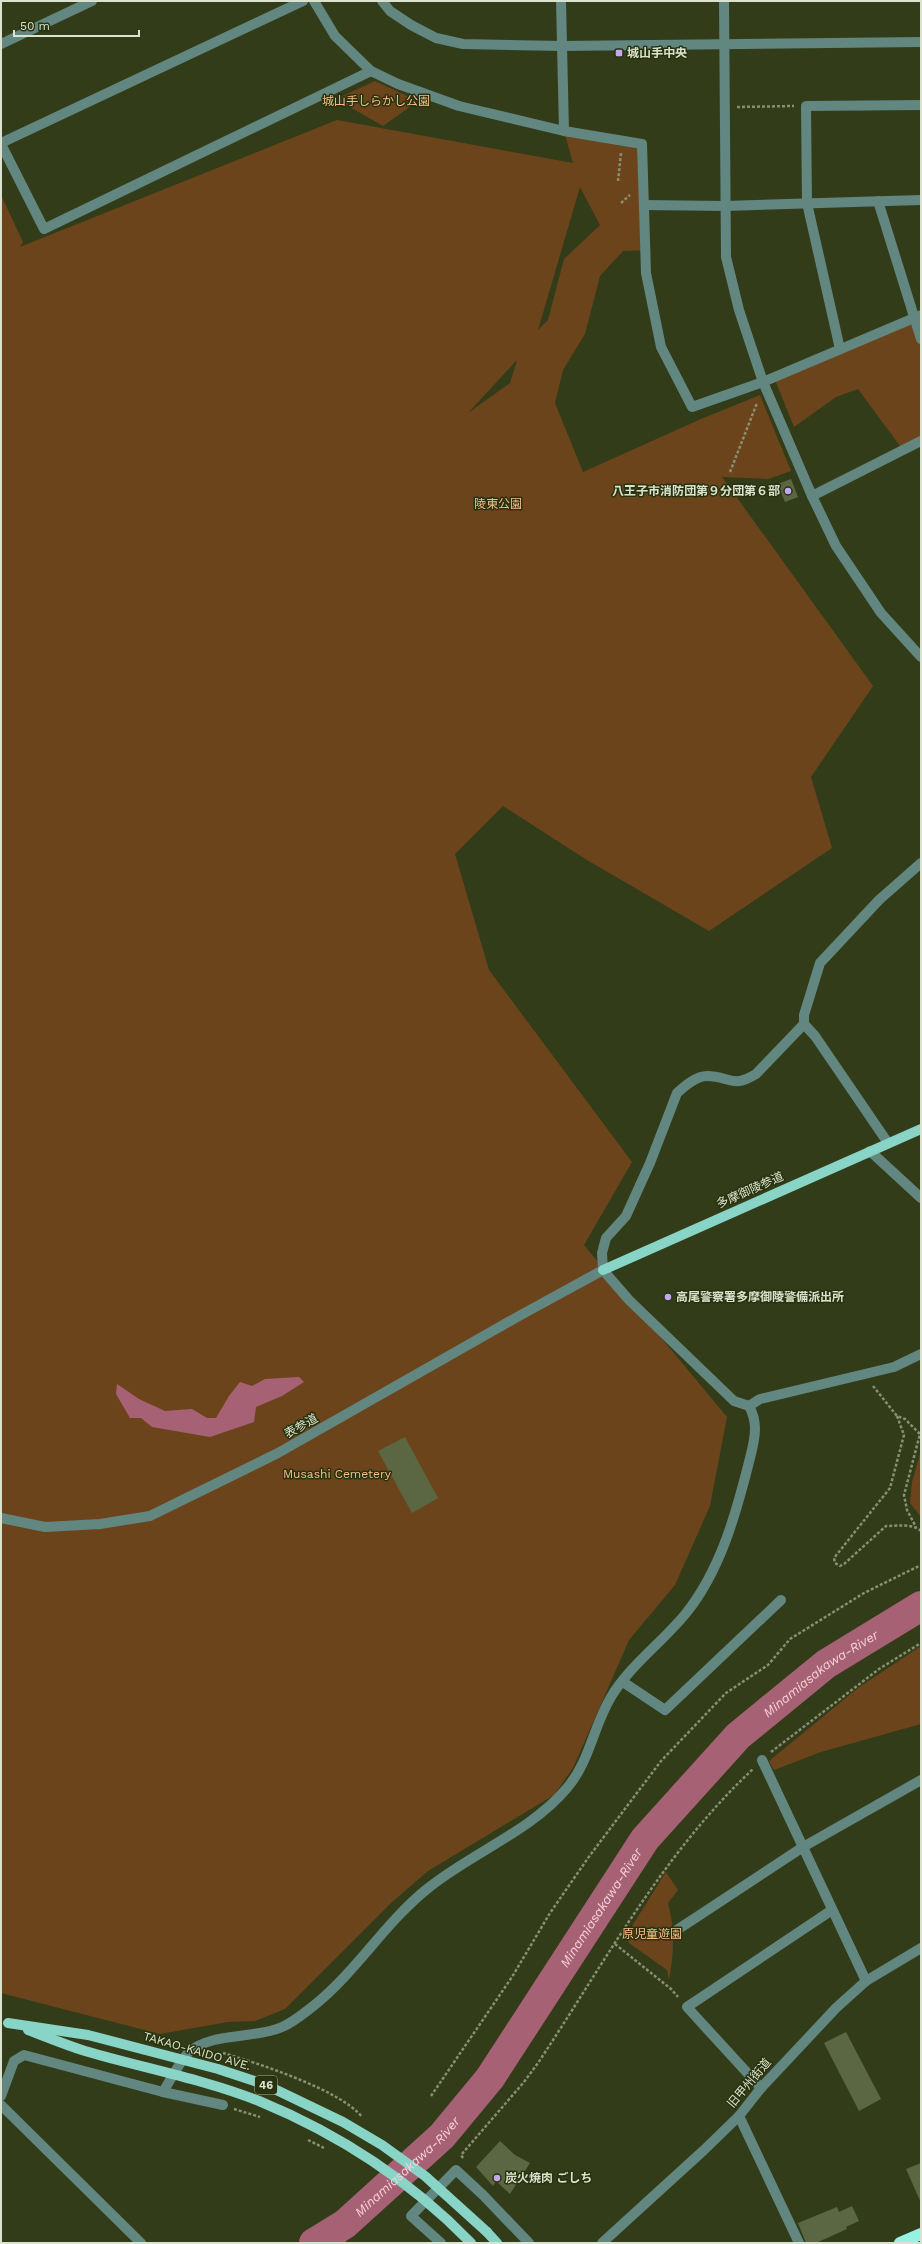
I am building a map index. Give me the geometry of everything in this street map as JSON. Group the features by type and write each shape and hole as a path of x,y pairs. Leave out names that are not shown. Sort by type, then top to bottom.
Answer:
{"highway":[{"path":"900,2243 921,2234"}],"main road":[{"name":"多摩御陵参道","path":"603,1270 921,1129"},
{"name":"TAKAO-KAIDO AVE.","path":"4,2022 88,2035 218,2068 264,2084 343,2122 382,2145 425,2176 487,2232 497,2243"},
{"name":"TAKAO-KAIDO AVE.","path":"4,2022 85,2050 210,2084 258,2101 298,2119 370,2158 416,2191 471,2243"}],"street":[{"path":"1,44 92,1"},
{"path":"303,1 1,144 44,229 370,71"},
{"path":"314,1 335,36 370,71 398,84 459,106 564,131 642,144 646,273 661,347 692,407 763,382 917,317"},
{"path":"382,1 390,11 411,25 442,39 463,44 562,46 921,42"},
{"path":"562,1 564,131"},
{"path":"724,1 726,257 738,310 763,382 812,496 836,546 881,613 921,657"},
{"path":"840,349 807,203 806,106 921,105"},
{"path":"644,205 725,206 921,200"},
{"path":"878,201 917,317 921,339"},
{"path":"812,496 921,441"},
{"path":"888,1143 814,1036 804,1024 804,1015 820,963 879,900 921,863"},
{"path":"163,2092 190,2052 219,2039 266,2032 282,2027 319,2002 378,1937 426,1890 452,1870 544,1810 567,1788 579,1772 606,1706 623,1682 689,1610 704,1588 719,1559 735,1514 754,1440 754,1417 749,1406 734,1401 629,1300 603,1270 602,1253 606,1238 626,1216 650,1163 677,1093 686,1085 706,1076 734,1082 749,1078 756,1074 804,1024"},
{"path":"870,1151 921,1198"},
{"name":"多摩御陵参道","path":"591,1277 603,1270"},
{"name":"表参道","path":"1,1518 45,1526 100,1524 150,1516 278,1453 519,1316 591,1277"},
{"path":"749,1406 760,1399 894,1367 921,1354"},
{"path":"623,1682 665,1710 781,1600"},
{"path":"762,1760 866,1981"},
{"path":"677,1930 803,1847 921,1780"},
{"path":"760,2088 687,2007 832,1910"},
{"name":"旧甲州街道","path":"602,2243 704,2150 738,2116 760,2088 809,2035 866,1981 921,1948"},
{"path":"1,2096 14,2061 24,2056 163,2092 223,2105"},
{"path":"1,2105 141,2243"},
{"path":"738,2116 799,2243"},
{"path":"441,2243 411,2216 456,2170 483,2195 529,2243"}],"path":[{"path":"735,107 806,106"},
{"path":"618,181 622,141"},
{"path":"730,472 757,402"},
{"path":"866,1374 897,1416 904,1435 890,1488 834,1558 835,1563 840,1566 844,1564 886,1526 916,1527"},
{"path":"897,1416 905,1419 920,1434 904,1495 907,1510 916,1527 921,1531"},
{"path":"431,2096 512,1977 550,1913 588,1858 661,1761 726,1693 768,1665 790,1639 864,1594 921,1565"},
{"path":"465,2160 461,2155 524,2082 673,1857 734,1788 762,1760 879,1669 921,1643"},
{"path":"615,1944 671,1989 687,2007"},
{"path":"220,2052 270,2067 324,2092 356,2109 365,2120"},
{"path":"223,2105 260,2118"}],"green space":[{"name":"城山手しらかし公園","path":"375,81 418,101 383,126 336,99"},
{"path":"337,120 573,163 564,131 642,144 646,250 623,251 600,276 585,334 563,370 555,403 583,472 701,419 760,395 791,471 768,479 722,477 873,686 811,777 832,848 709,931 587,860 503,806 455,854 489,970 632,1162 584,1245 727,1417 710,1506 675,1585 629,1640 573,1768 554,1795 428,1871 391,1903 285,2009 255,2021 228,2022 160,2034 1,1993 1,195 23,242 20,247","holes":["580,187 600,225 564,259 548,320 538,330","517,360 510,383 468,413"]},
{"path":"913,319 921,339 921,441 903,450 858,389 836,397 794,427 774,377"},
{"path":"921,1450 921,1517 910,1503 912,1482"},
{"path":"921,1646 921,1724 821,1752 774,1770 769,1761 858,1688"},
{"name":"原児童遊園","path":"666,1872 678,1890 668,1903 673,1932 672,1961 669,1980 667,1970 629,1943 627,1934"}],"shaded area":[{"path":"299,1377 304,1382 282,1396 256,1407 254,1422 210,1437 152,1427 141,1418 130,1418 116,1394 117,1384 139,1399 165,1411 192,1409 207,1418 216,1418 229,1396 240,1382 252,1386 265,1379"}],"building":[{"name":"八王子市消防団第９分団第６部","path":"791,479 798,497 785,502 778,484"},
{"path":"405,1437 438,1498 412,1513 378,1451"},
{"path":"846,2032 881,2099 859,2111 824,2043"},
{"path":"500,2141 515,2155 530,2163 510,2194 496,2181 493,2186 476,2167"},
{"path":"921,2163 921,2203 906,2169"},
{"path":"852,2206 859,2221 846,2227 847,2229 816,2243 806,2243 798,2223 837,2207 839,2212"}],"waterway":[{"name":"Minamiasakawa-River","path":"314,2243 345,2224 442,2136 490,2078 645,1839 738,1736 826,1664 921,1606"},
{"path":"343,2243 345,2224"}],"place":[{"name":"城山手中央","path":"619,53"},
{"name":"八王子市消防団第９分団第６部","path":"788,491"},
{"name":"高尾警察署多摩御陵警備派出所","path":"668,1297"},
{"name":"炭火焼肉 ごしち","path":"497,2178"}],"park label":[{"name":"陵東公園","path":"498,504"},
{"name":"Musashi Cemetery","path":"337,1474"}]}
